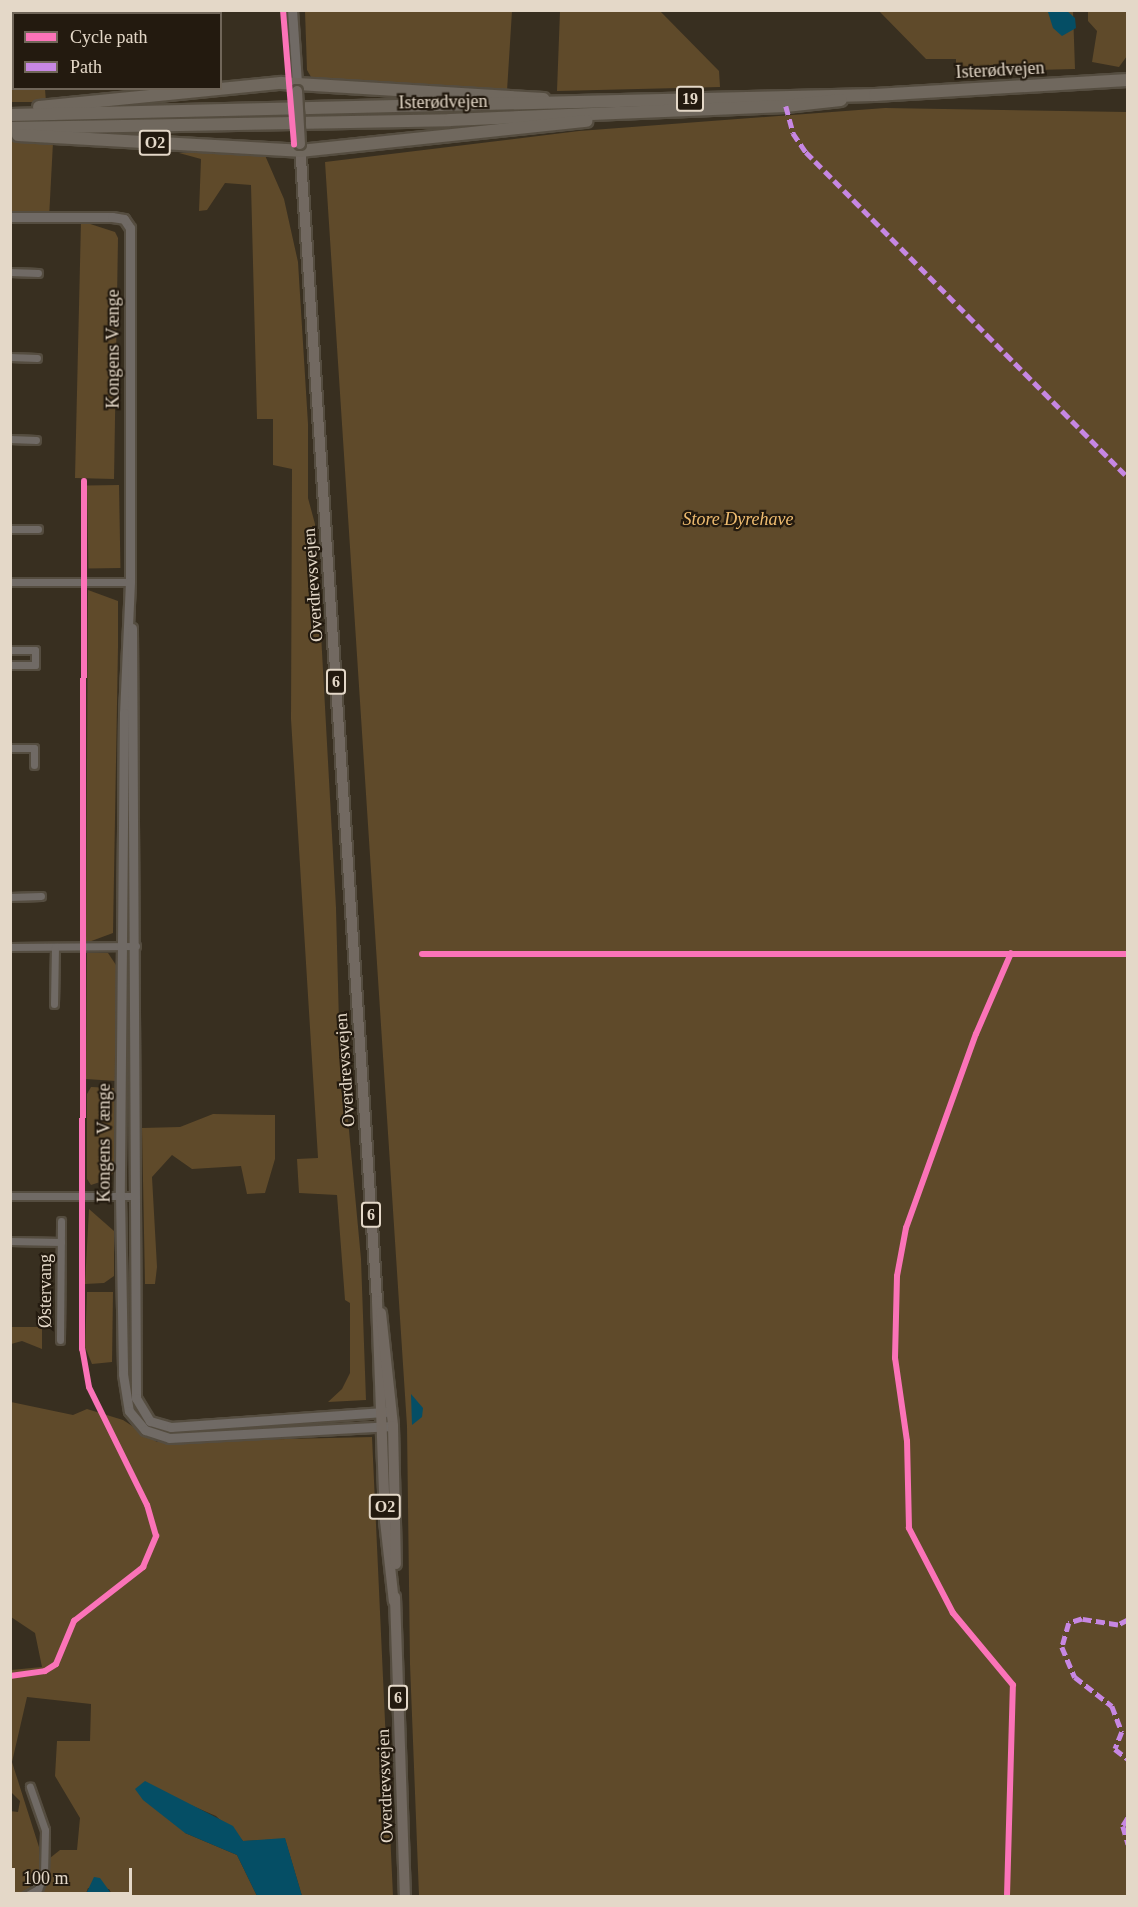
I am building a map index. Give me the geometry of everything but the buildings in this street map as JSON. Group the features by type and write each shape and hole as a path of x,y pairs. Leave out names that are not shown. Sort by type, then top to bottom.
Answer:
{"highway":[{"name":"Isterødvejen","path":"10,116 875,95 1128,80"},
{"path":"10,109 297,87 537,97 561,104"},
{"name":"Isterødvejen","path":"10,128 609,114 786,106 875,95"},
{"path":"300,147 577,123 609,114"},
{"name":"O2","path":"10,135 300,147"}],"main road":[{"name":"Overdrevsvejen","path":"297,87 377,1301 380,1427 394,1602 405,1896"},
{"name":"Overdrevsvejen","path":"377,1301 393,1426 397,1520 394,1602"}],"street":[{"name":"Overdrevsvejen","path":"292,10 297,87"},
{"name":"Kongens Vænge","path":"10,217 112,217 124,219 130,228 130,596 136,946 134,1196 136,1398 150,1421 171,1427 392,1412"},
{"path":"10,273 39,273"},
{"path":"10,357 36,358"},
{"path":"10,439 36,440"},
{"path":"10,529 38,529"},
{"path":"10,582 130,582"},
{"name":"Kongens Vænge","path":"130,596 124,704 120,1196 123,1374 129,1412 136,1422 155,1435 169,1438 393,1426"},
{"path":"10,650 35,650 35,665 10,665"},
{"path":"10,748 34,748 34,765"},
{"path":"10,897 41,897"},
{"path":"10,946 136,946"},
{"path":"54,1004 55,946"},
{"path":"10,1196 134,1196"},
{"name":"Østervang","path":"60,1340 61,1221"},
{"name":"Østervang","path":"10,1241 61,1242"},
{"path":"25,1896 38,1889 44,1875 45,1830 30,1787"}],"green space":[{"path":"305,11 512,11 507,91 311,77 307,70"},
{"path":"560,11 660,11 719,71 720,87 557,91"},
{"path":"879,11 1073,11 1075,69 956,72 956,59 926,59"},
{"path":"1088,11 1127,11 1127,56 1119,67 1092,62 1097,31 1088,21"},
{"path":"12,74 12,90 45,90 46,102 11,102"},
{"name":"Store Dyrehave","path":"885,108 1127,112 1127,1896 419,1896 410,1664 407,1426 325,162 579,131"},
{"path":"11,141 53,143 49,214 10,212"},
{"path":"179,153 264,153 284,199 298,262 308,424 308,498 315,524 336,908 339,1023 361,1259 366,1400 328,1402 342,1389 350,1373 350,1303 345,1300 337,1195 299,1193 297,1159 318,1158 291,719 292,469 273,465 273,419 257,419 251,185 225,183 207,210 199,211 201,159"},
{"path":"81,221 115,232 118,238 114,479 75,478"},
{"path":"119,485 120,568 88,569 87,486"},
{"path":"88,590 118,601 118,647 113,933 86,943"},
{"path":"87,953 108,953 118,968 116,1081 86,1079"},
{"path":"91,1087 114,1088 115,1170 109,1179 91,1185 87,1179 87,1094"},
{"path":"213,1114 275,1115 275,1159 265,1193 247,1194 241,1166 192,1169 172,1155 152,1177 157,1267 155,1284 145,1284 142,1128 180,1127"},
{"path":"89,1209 114,1231 114,1276 104,1283 85,1284"},
{"path":"87,1292 113,1292 112,1362 92,1364 85,1347"},
{"path":"11,1327 42,1327 42,1349 22,1341 11,1344"},
{"path":"11,1402 73,1415 87,1409 123,1420 157,1442 372,1437 393,1896 302,1896 285,1839 243,1841 216,1816 179,1800 185,1833 237,1855 257,1896 113,1896 109,1889 88,1888 85,1896 36,1896 47,1885 50,1858 60,1850 77,1850 80,1818 55,1776 57,1741 90,1741 91,1704 27,1697 12,1762 39,1847 39,1870 28,1891 10,1896 10,1811 18,1812 20,1801 11,1792 11,1670 42,1667 35,1633 11,1617"}],"water":[{"path":"1067,11 1075,18 1076,28 1062,36 1053,28 1048,12"},
{"path":"411,1394 423,1408 422,1417 412,1425"},
{"path":"145,1781 233,1826 243,1841 285,1838 302,1896 257,1896 237,1855 185,1833 143,1800 135,1789"},
{"path":"94,1877 100,1878 113,1896 85,1896"}],"marked path":[{"path":"786,106 793,133 806,152 1128,477"},
{"path":"1128,1620 1118,1625 1082,1619 1069,1623 1062,1647 1075,1677 1112,1706 1122,1732 1115,1749 1128,1759"},
{"path":"1128,1818 1123,1826 1128,1844"}],"cycle path":[{"path":"283,10 294,145"},
{"path":"10,1676 45,1671 56,1664 74,1621 143,1567 156,1536 147,1505 89,1387 82,1349 84,481"},
{"path":"1007,1896 1013,1685 953,1613 909,1528 907,1441 895,1358 897,1276 906,1228 976,1034 1011,953"},
{"path":"422,954 1128,954"}]}
